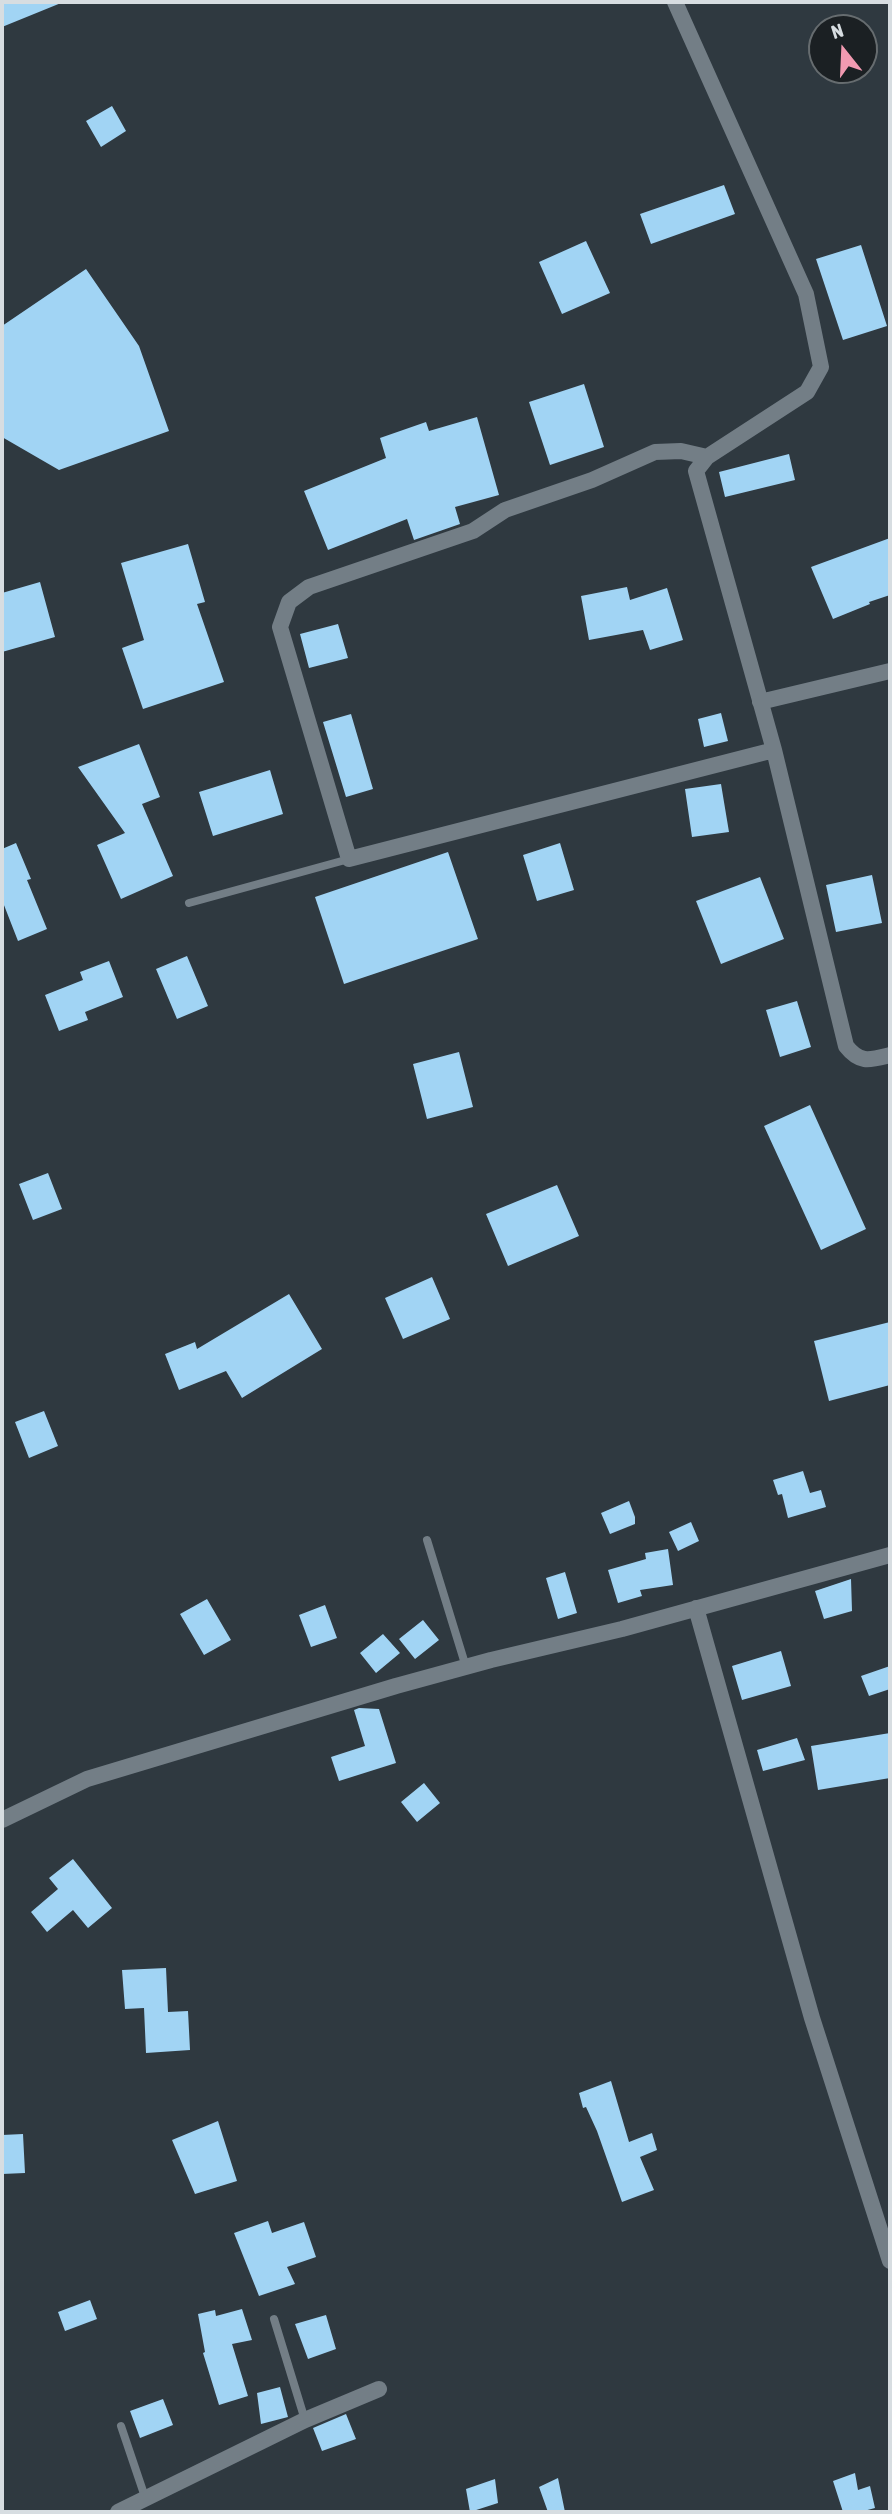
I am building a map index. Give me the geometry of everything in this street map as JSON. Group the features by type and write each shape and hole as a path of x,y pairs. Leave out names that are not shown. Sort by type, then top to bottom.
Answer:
{"street":[{"path":"675,2 806,294 821,367 807,392 707,457 696,471 774,750 846,1046 855,1057 869,1060 890,1055"},
{"path":"707,457 681,451 655,452 592,480 505,510 473,531 309,587 289,602 280,626 349,859 774,750"},
{"path":"760,702 890,671"},
{"path":"2,1820 87,1779 396,1686 622,1629 890,1555"},
{"path":"696,1608 812,2018 890,2261"},
{"path":"118,2512 305,2420 379,2389"}],"lane":[{"path":"189,903 349,859"},
{"path":"427,1540 466,1667"},
{"path":"274,2319 305,2420"},
{"path":"121,2426 145,2497"}],"building":[{"path":"2,2 61,2 61,3 2,27"},
{"path":"112,106 126,131 101,147 86,121"},
{"path":"724,185 735,214 651,244 640,214"},
{"path":"586,241 610,293 562,314 539,262"},
{"path":"861,245 887,326 843,340 816,259"},
{"path":"86,269 139,346 169,431 59,470 2,437 2,326"},
{"path":"584,384 604,447 550,465 529,402"},
{"path":"477,417 499,495 455,507 460,524 414,540 407,519 328,550 304,491 386,458 380,438 426,422 429,431"},
{"path":"789,454 795,480 725,497 719,472"},
{"path":"890,538 890,595 833,619 811,567"},
{"path":"188,544 205,602 197,604 224,682 143,709 122,648 144,640 121,563"},
{"path":"40,582 55,637 2,652 2,593"},
{"path":"627,587 630,600 667,588 683,640 650,650 643,630 589,640 581,596"},
{"path":"338,624 348,658 309,668 300,634"},
{"path":"721,713 728,741 704,747 698,719"},
{"path":"351,714 373,789 346,797 323,722"},
{"path":"139,744 160,797 142,804 173,876 121,899 97,845 125,833 78,767"},
{"path":"270,770 283,814 213,836 199,792"},
{"path":"721,784 729,832 692,837 685,789"},
{"path":"16,843 31,879 27,880 47,929 18,941 2,900 2,849"},
{"path":"560,843 574,890 537,901 523,855"},
{"path":"448,852 478,939 344,984 315,897"},
{"path":"872,875 882,923 836,932 826,885"},
{"path":"760,877 784,939 721,964 696,901"},
{"path":"187,956 208,1006 177,1019 156,969"},
{"path":"109,961 123,997 85,1012 88,1020 59,1031 45,995 83,980 80,972"},
{"path":"797,1001 811,1047 780,1057 766,1010"},
{"path":"459,1052 473,1107 427,1119 413,1064"},
{"path":"810,1105 866,1229 821,1250 764,1126"},
{"path":"48,1173 62,1209 33,1220 19,1184"},
{"path":"557,1185 579,1236 508,1266 486,1214"},
{"path":"432,1277 450,1319 403,1339 385,1298"},
{"path":"289,1294 322,1349 242,1398 226,1371 179,1390 165,1354 195,1342 197,1349"},
{"path":"890,1322 890,1385 829,1401 814,1341"},
{"path":"44,1411 58,1446 29,1458 15,1422"},
{"path":"803,1471 810,1493 821,1490 826,1507 788,1518 782,1494 778,1495 773,1480"},
{"path":"629,1501 635,1524 610,1534 601,1513"},
{"path":"691,1522 699,1541 678,1551 669,1532"},
{"path":"668,1549 673,1585 640,1590 642,1596 618,1603 608,1570 646,1559 645,1553"},
{"path":"565,1572 577,1613 558,1619 546,1578"},
{"path":"851,1579 852,1611 824,1619 815,1591"},
{"path":"207,1599 231,1640 204,1655 180,1614"},
{"path":"325,1605 337,1638 311,1647 299,1615"},
{"path":"423,1620 439,1640 415,1659 399,1639"},
{"path":"383,1634 400,1653 376,1673 360,1653"},
{"path":"781,1651 791,1686 742,1700 732,1666"},
{"path":"890,1666 890,1689 869,1696 861,1676"},
{"path":"379,1709 396,1763 339,1781 331,1757 365,1746 354,1710"},
{"path":"890,1733 890,1778 818,1790 811,1746"},
{"path":"797,1738 805,1760 763,1771 757,1750"},
{"path":"424,1783 440,1803 417,1822 401,1802"},
{"path":"73,1859 112,1908 88,1928 73,1910 47,1932 31,1912 58,1889 49,1878"},
{"path":"166,1968 168,2012 188,2011 190,2050 146,2053 144,2008 125,2009 122,1970"},
{"path":"611,2081 629,2142 652,2133 657,2150 640,2157 654,2190 622,2202 597,2131 586,2107 583,2108 579,2093"},
{"path":"218,2121 237,2181 195,2194 172,2140"},
{"path":"23,2134 25,2173 2,2174 2,2135"},
{"path":"268,2221 272,2233 304,2222 316,2257 287,2267 295,2284 259,2296 234,2233"},
{"path":"90,2300 97,2319 65,2331 58,2312"},
{"path":"242,2309 252,2340 232,2344 248,2396 219,2405 203,2353 205,2352 198,2314 215,2310 216,2316"},
{"path":"326,2315 336,2349 308,2359 295,2324"},
{"path":"280,2387 288,2417 261,2424 257,2393"},
{"path":"163,2399 173,2425 140,2438 130,2411"},
{"path":"346,2414 356,2439 322,2451 313,2428"},
{"path":"855,2473 858,2490 870,2486 875,2508 860,2512 843,2512 833,2481"},
{"path":"558,2478 565,2512 548,2512 539,2487"},
{"path":"495,2479 498,2503 470,2512 466,2489"}]}
